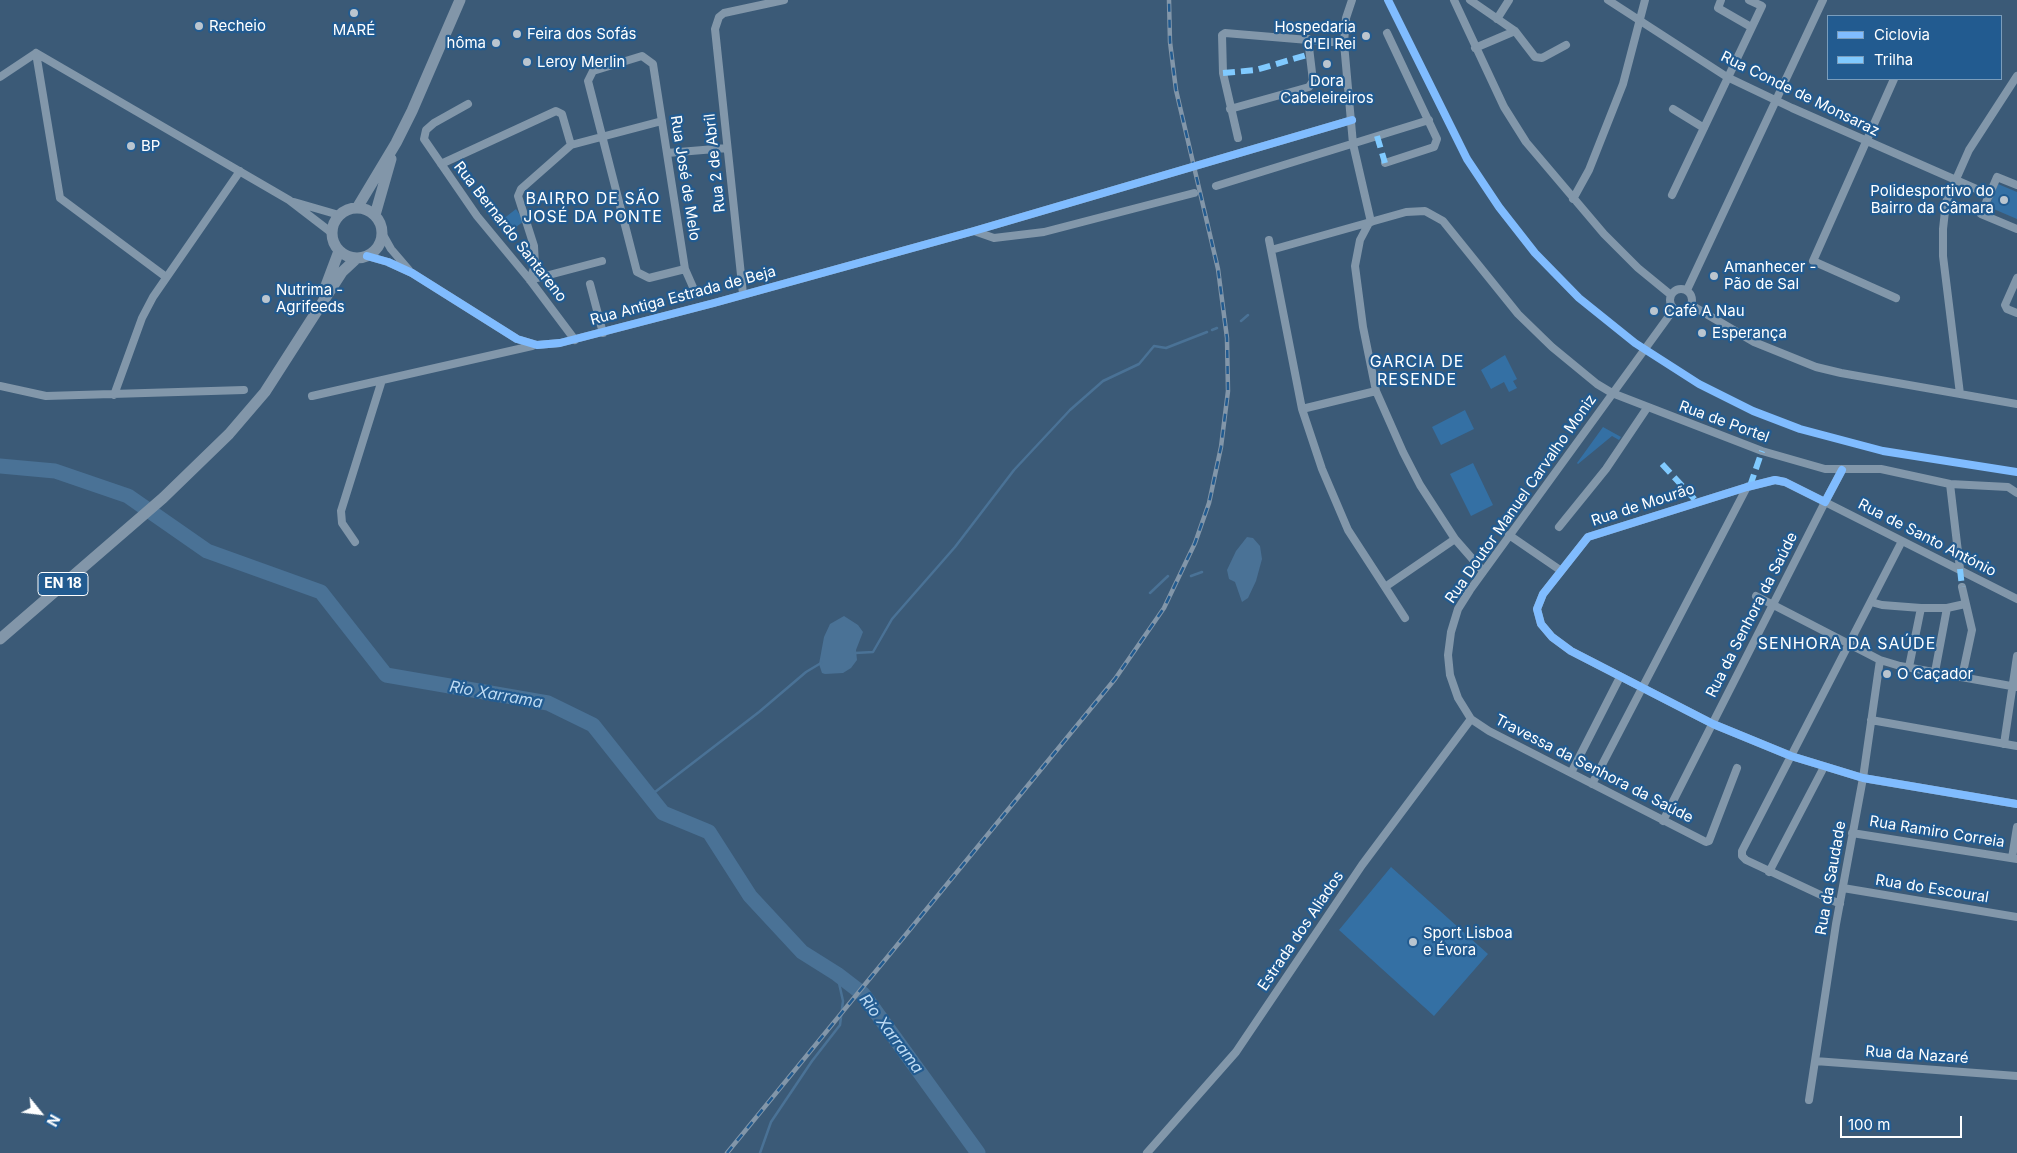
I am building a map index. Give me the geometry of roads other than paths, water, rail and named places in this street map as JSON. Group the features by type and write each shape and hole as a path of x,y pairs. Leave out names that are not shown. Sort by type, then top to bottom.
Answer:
{"main road":[{"path":"362,257 350,258 339,251 332,240 335,220 339,215 357,208 396,143 460,0"},
{"path":"375,215 396,143"},
{"path":"309,324 342,272 378,247 382,233 379,220 375,215 357,208"},
{"path":"309,324 339,251"},
{"name":"EN 18","path":"0,638 201,463 249,413 282,368 309,324"}],"street":[{"name":"Rua 2 de Abril","path":"743,294 715,28 718,17 724,13 784,0"},
{"path":"1352,0 1346,18 1344,43 1353,144 1370,222 1360,240 1354,266 1363,327 1376,391 1403,452 1455,540 1484,571"},
{"path":"1454,0 1504,107 1526,142 1604,234 1638,268 1671,294"},
{"path":"1470,0 1515,31 1535,57 1542,58 1566,45"},
{"path":"1497,19 1509,0"},
{"name":"Rua Conde de Monsaraz","path":"1608,0 1728,77 1776,101 1990,195"},
{"path":"1573,199 1589,170 1623,84 1645,0"},
{"path":"1721,0 1718,8 1751,27"},
{"path":"1672,195 1762,6 1749,0"},
{"path":"1687,290 1823,0"},
{"path":"1475,48 1515,31"},
{"path":"1385,163 1434,147 1437,139 1387,32"},
{"path":"1238,138 1223,73 1220,39 1225,33 1344,43"},
{"path":"1230,109 1309,88 1313,81 1308,39"},
{"path":"0,77 36,53"},
{"path":"36,53 289,200 332,233"},
{"path":"36,53 60,198 166,276"},
{"name":"Rua José de Melo","path":"602,136 588,81 589,76 593,70 642,56 653,64 685,268 696,294"},
{"path":"1960,394 1943,256 1942,229 1946,202 1954,180 1983,125 2017,76"},
{"path":"1894,80 1813,261 1896,298"},
{"name":"Rua Bernardo Santareno","path":"468,104 434,123 424,134 426,144 477,216 530,280 575,340"},
{"path":"1673,109 1704,128"},
{"path":"441,164 556,111 562,114 571,145"},
{"name":"Rua Antiga Estrada de Beja","path":"362,257 388,262 412,274 463,304 507,334 536,344 575,340 974,231 1352,120"},
{"path":"1216,186 1429,120"},
{"path":"530,280 535,265 534,246 519,192 571,145 662,121"},
{"path":"602,136 637,272 649,278 685,268"},
{"path":"667,153 727,148"},
{"path":"114,395 142,318 166,276 240,171"},
{"path":"2017,185 1997,177 1981,214 2017,229"},
{"path":"974,231 994,238 1044,232 1194,193"},
{"path":"289,200 339,215"},
{"name":"Rua de Portel","path":"1272,250 1417,210 1429,213 1443,221 1518,314 1552,347 1597,384 1612,393 1647,408 1791,460 1825,469 1881,469 1950,484 2008,487 2017,493"},
{"path":"382,233 391,249 412,274"},
{"path":"1270,240 1302,409 1322,468 1348,530 1406,618"},
{"path":"530,280 602,261"},
{"path":"2017,278 2005,305 2007,309 2017,313"},
{"path":"590,284 603,333"},
{"path":"1680,288 1687,290 1691,295 1691,305 1683,311 1674,309 1670,303 1671,294 1680,288"},
{"path":"686,311 696,294 714,303"},
{"path":"1691,305 1754,342 1816,367 2017,404"},
{"name":"Rua Doutor Manuel Carvalho Moniz","path":"1471,719 1458,698 1450,675 1448,655 1451,632 1458,609 1674,309"},
{"path":"312,396 536,344"},
{"path":"356,542 342,523 341,511 382,380"},
{"path":"0,386 46,396 244,390"},
{"path":"1302,409 1376,391"},
{"path":"1559,527 1606,469 1647,408"},
{"name":"Rua da Senhora da Saúde","path":"1663,821 1842,470"},
{"name":"Rua de Mourão","path":"1825,502 1780,481 1747,487 1596,533 1588,537 1560,570 1539,602 1537,609 1541,624 1561,644 1620,677 1713,724 1791,756 1863,778 2017,804"},
{"path":"1950,484 1960,570"},
{"path":"1592,784 1747,487"},
{"name":"Rua de Santo António","path":"1825,502 2017,599"},
{"path":"1510,535 1560,570"},
{"path":"1385,587 1455,540"},
{"path":"1840,904 1746,860 1742,856 1742,850 1902,541"},
{"path":"1962,586 1972,630 1962,678"},
{"path":"1756,596 1880,660 1962,678 2015,686"},
{"path":"1870,602 1882,605 1921,608 1947,608 1965,604"},
{"path":"1909,667 1921,608"},
{"path":"1935,672 1947,608"},
{"path":"2004,744 2015,686 2017,656"},
{"name":"Rua da Saudade","path":"1809,1100 1836,924 1863,778 1880,660"},
{"path":"1571,773 1620,677"},
{"name":"Travessa da Senhora da Saúde","path":"1471,719 1489,731 1706,842 1709,841 1737,768"},
{"name":"Estrada dos Aliados","path":"1147,1153 1236,1052 1362,865 1471,719"},
{"path":"1870,720 2017,746"},
{"path":"1769,872 1824,767"},
{"path":"2015,858 2017,827"},
{"name":"Rua Ramiro Correia","path":"1852,833 2015,858"},
{"name":"Rua do Escoural","path":"1843,888 2017,917"},
{"name":"Rua da Nazaré","path":"1815,1061 2017,1076"}],"waterway":[{"path":"1241,321 1248,315"},
{"path":"1212,330 1217,328"},
{"path":"855,653 873,652 892,619 955,547 1014,470 1070,410 1103,381 1139,364 1154,346 1166,348 1207,332"},
{"name":"Rio Xarrama","path":"0,466 55,471 128,496 207,551 321,592 386,675 548,703 593,725 663,813 709,832 750,896 802,952 837,974 863,994 978,1153"},
{"path":"1191,576 1202,572"},
{"path":"1150,593 1168,576"},
{"path":"645,791 655,792 759,712 806,672 821,663"},
{"path":"760,1153 771,1122 812,1061 840,1025 843,1001 837,974"}],"railway":[{"path":"727,1153 1115,679 1164,608 1195,543 1209,503 1221,447 1228,391 1227,338 1218,269 1176,90 1170,42 1169,0"}],"place":[{"name":"MARÉ","path":"354,13"},
{"name":"Recheio","path":"199,26"},
{"name":"Feira dos Sofás","path":"517,34"},
{"name":"Hospedaria d'El Rei","path":"1366,36"},
{"name":"hôma","path":"496,43"},
{"name":"Leroy Merlin","path":"527,62"},
{"name":"Dora Cabeleireiros","path":"1327,64"},
{"name":"BP","path":"131,146"},
{"name":"Polidesportivo do Bairro da Câmara","path":"2004,200"},
{"name":"Amanhecer - Pão de Sal","path":"1714,276"},
{"name":"Nutrima - Agrifeeds","path":"266,299"},
{"name":"Café A Nau","path":"1654,311"},
{"name":"Esperança","path":"1702,333"},
{"name":"O Caçador","path":"1887,674"},
{"name":"Sport Lisboa e Évora","path":"1413,942"}],"district":[{"name":"BAIRRO DE SÃO JOSÉ DA PONTE","path":"593,208"},
{"name":"GARCIA DE RESENDE","path":"1417,371"},
{"name":"SENHORA DA SAÚDE","path":"1847,644"}]}
